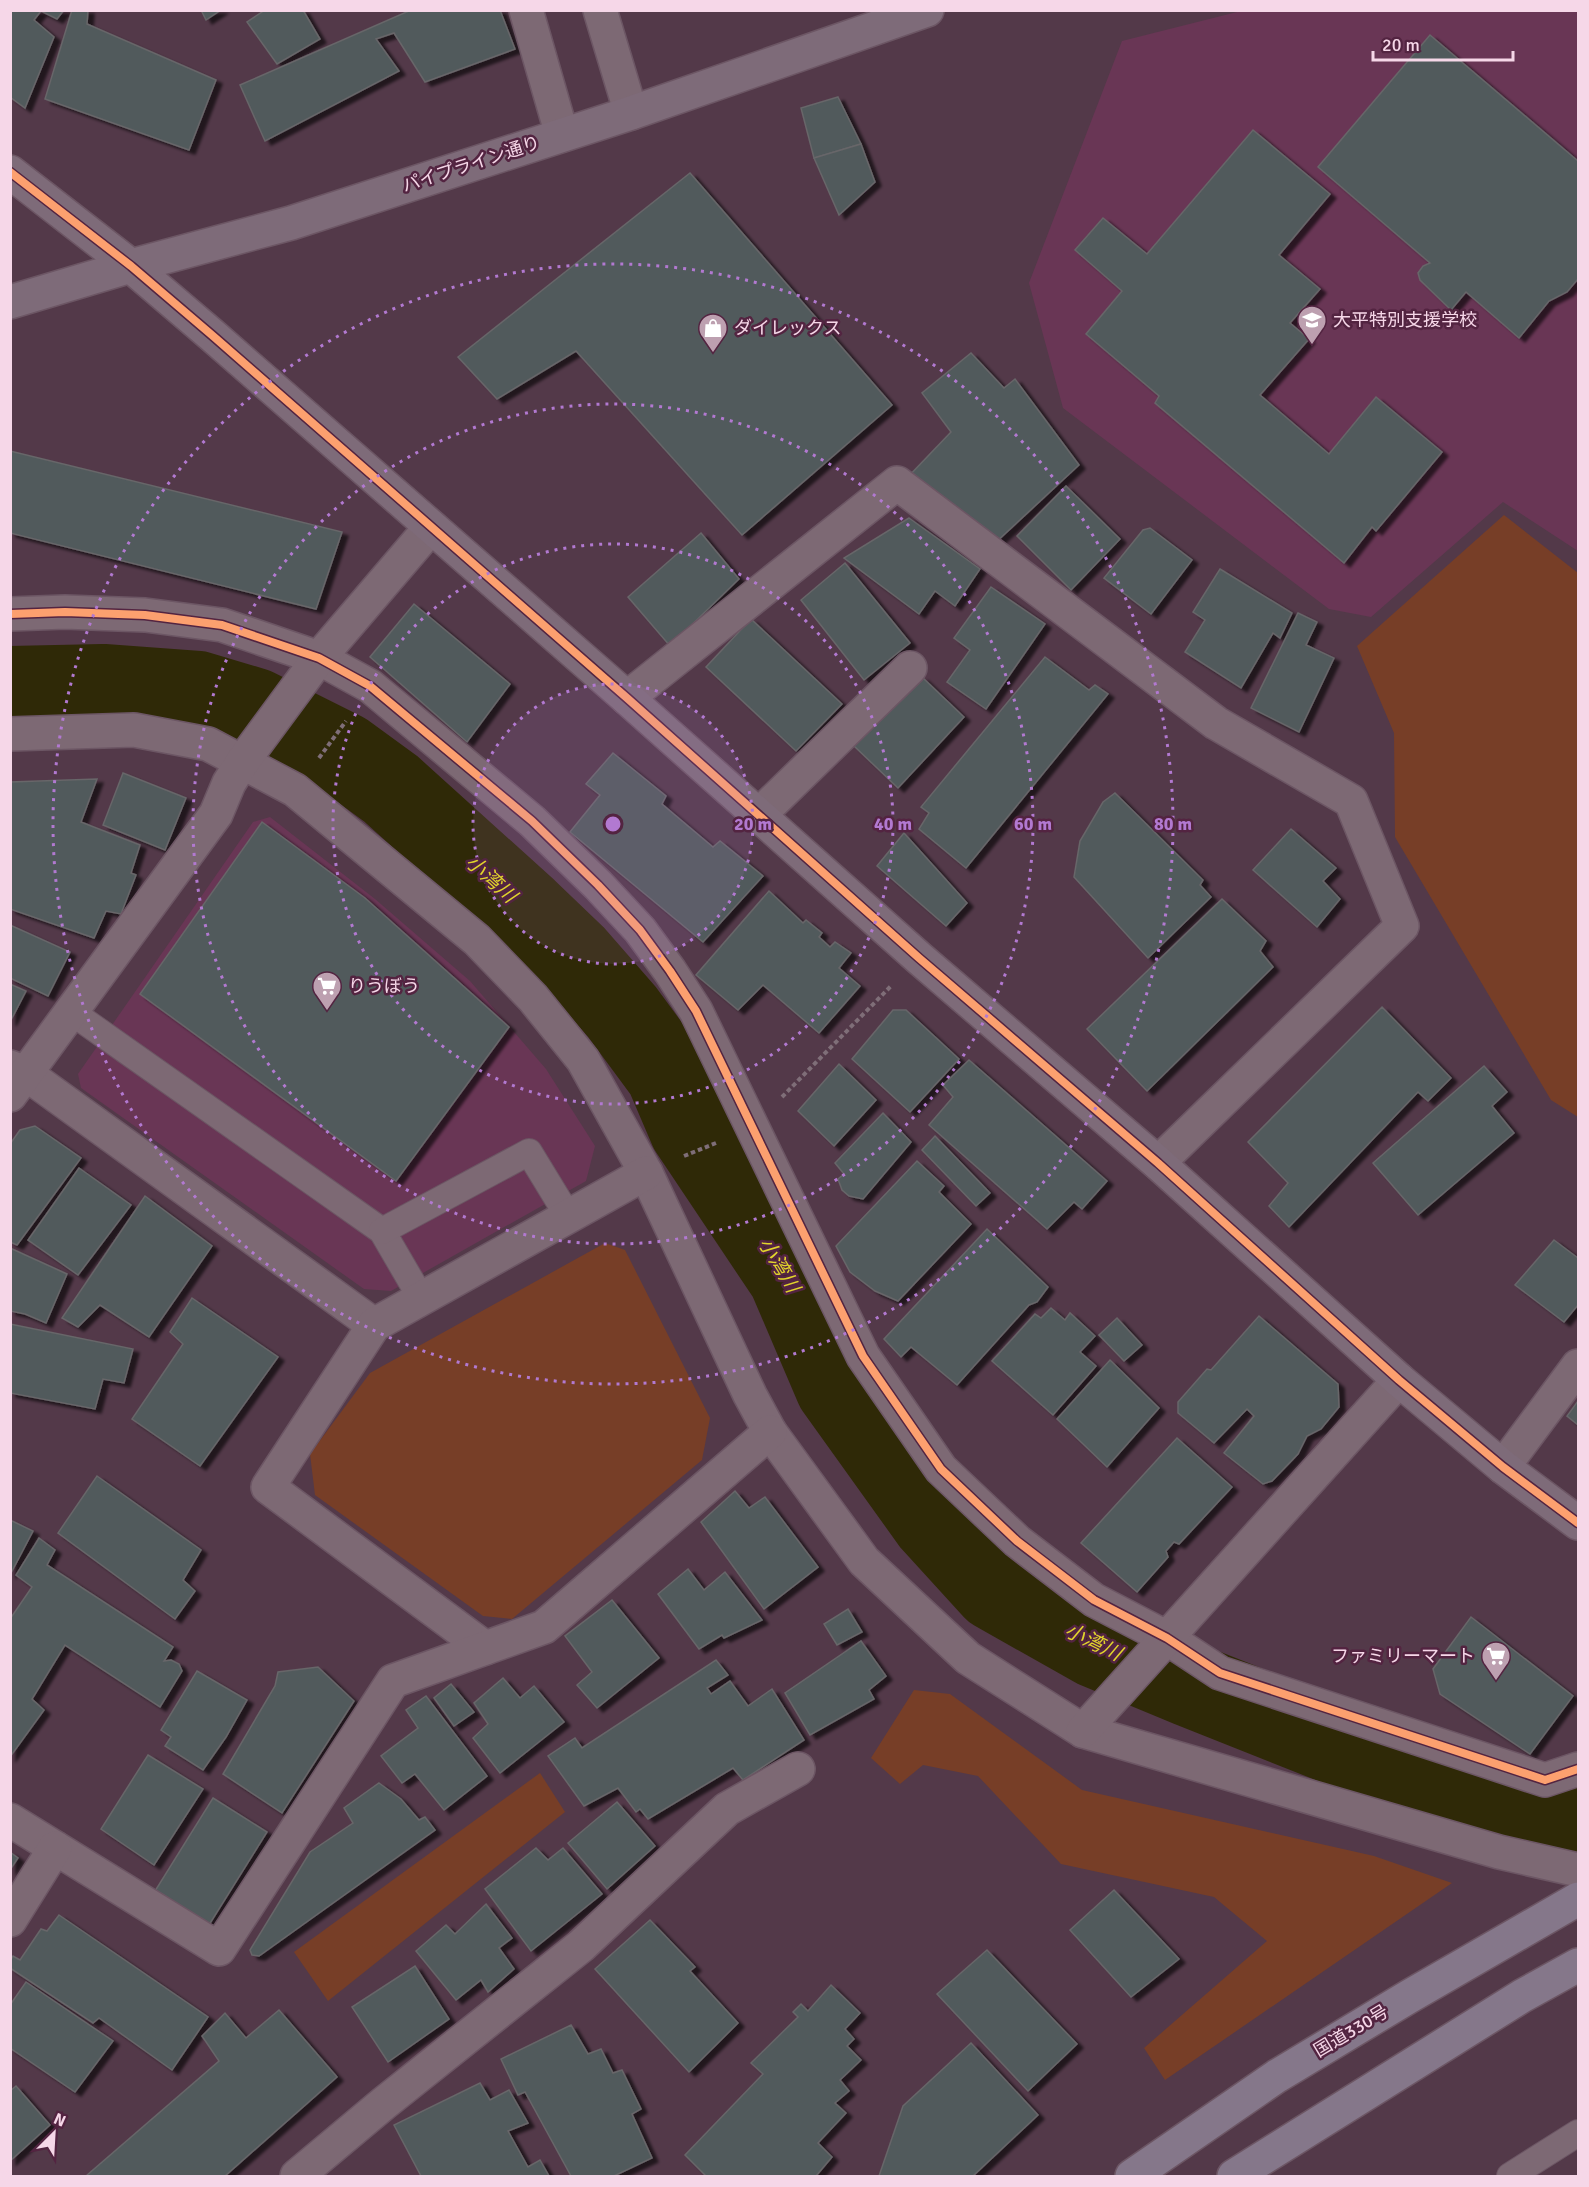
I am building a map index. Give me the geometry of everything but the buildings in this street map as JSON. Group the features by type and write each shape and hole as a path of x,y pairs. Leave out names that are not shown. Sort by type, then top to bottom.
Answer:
{"highway":[{"name":"国道330号","path":"1132,2176 1277,2076 1578,1890"},
{"path":"1234,2176 1522,1996 1578,1965"}],"street":[{"path":"526,10 562,135"},
{"path":"600,10 631,113"},
{"name":"パイプライン通り","path":"10,302 131,266 291,223 631,113 927,10"},
{"path":"10,172 131,266 627,698 919,958 1158,1163 1399,1380 1503,1467 1578,1523"},
{"path":"627,698 897,483 1216,723 1351,801 1402,926 1158,1163"},
{"path":"374,1324 15,1078 70,1011 216,814 229,783 243,761 319,658 431,527"},
{"path":"10,614 65,612 145,615 222,625 319,658 370,686 506,799 573,861 633,923 670,971 696,1011 863,1356 941,1469 1017,1541 1094,1600 1161,1645 1220,1673 1545,1780 1578,1769"},
{"path":"759,815 910,668"},
{"path":"10,734 135,730 208,744 295,790 477,940 533,998 584,1060 661,1166 750,1395 770,1432 864,1561 968,1658 1083,1731 1499,1852 1578,1890"},
{"path":"485,1648 268,1487 374,1324 661,1166"},
{"path":"1503,1467 1578,1366"},
{"path":"1083,1731 1399,1380"},
{"path":"10,1820 219,1949 393,1681 544,1627 770,1432"},
{"path":"297,2176 383,2104 581,1946 727,1809 798,1769"},
{"path":"10,1920 55,1848"}],"lane":[{"path":"70,1011 382,1232 421,1298"},
{"path":"382,1232 529,1152 568,1216"},
{"path":"1510,2176 1578,2133"}],"path":[{"path":"319,759 350,716"},
{"path":"753,1126 919,958"},
{"path":"661,1166 717,1142"}],"shaded area":[{"name":"大平特別支援学校","path":"1241,11 1578,11 1578,551 1503,502 1371,617 1329,609 1063,408 1029,283 1122,41"},
{"path":"1504,515 1578,573 1578,1117 1551,1100 1395,837 1394,733 1357,646"},
{"path":"270,817 375,899 470,981 546,1069 595,1146 586,1181 391,1291 364,1289 81,1088 78,1074 253,822"},
{"path":"605,1243 625,1250 710,1418 702,1460 512,1619 483,1616 315,1495 310,1454 370,1373"},
{"path":"914,1690 950,1694 1082,1790 1374,1856 1452,1883 1165,2080 1144,2048 1267,1941 1214,1897 1061,1864 978,1776 923,1765 900,1784 871,1758"},
{"path":"540,1773 565,1812 328,2001 294,1952"}],"waterway":[{"name":"小湾川","path":"10,688 103,686 198,693 255,710 343,754 391,789 526,911 574,957 622,1012 667,1073 691,1129 790,1277 837,1387 933,1521 995,1589 1096,1646 1190,1685 1510,1812 1578,1828"}],"cycle path":[{"path":"10,172 131,266 213,336 627,698 919,958 1158,1163 1399,1380 1503,1467 1578,1523"},
{"path":"10,614 65,612 145,615 222,625 319,658 370,686 532,821 598,885 640,930 696,1011 863,1356 941,1469 1017,1541 1094,1600 1167,1638 1220,1673 1545,1780 1578,1769"}],"place":[{"name":"大平特別支援学校","path":"1312,346"},
{"name":"ダイレックス","path":"713,354"},
{"name":"りうぼう","path":"327,1012"},
{"name":"ファミリーマート","path":"1496,1682"}]}
